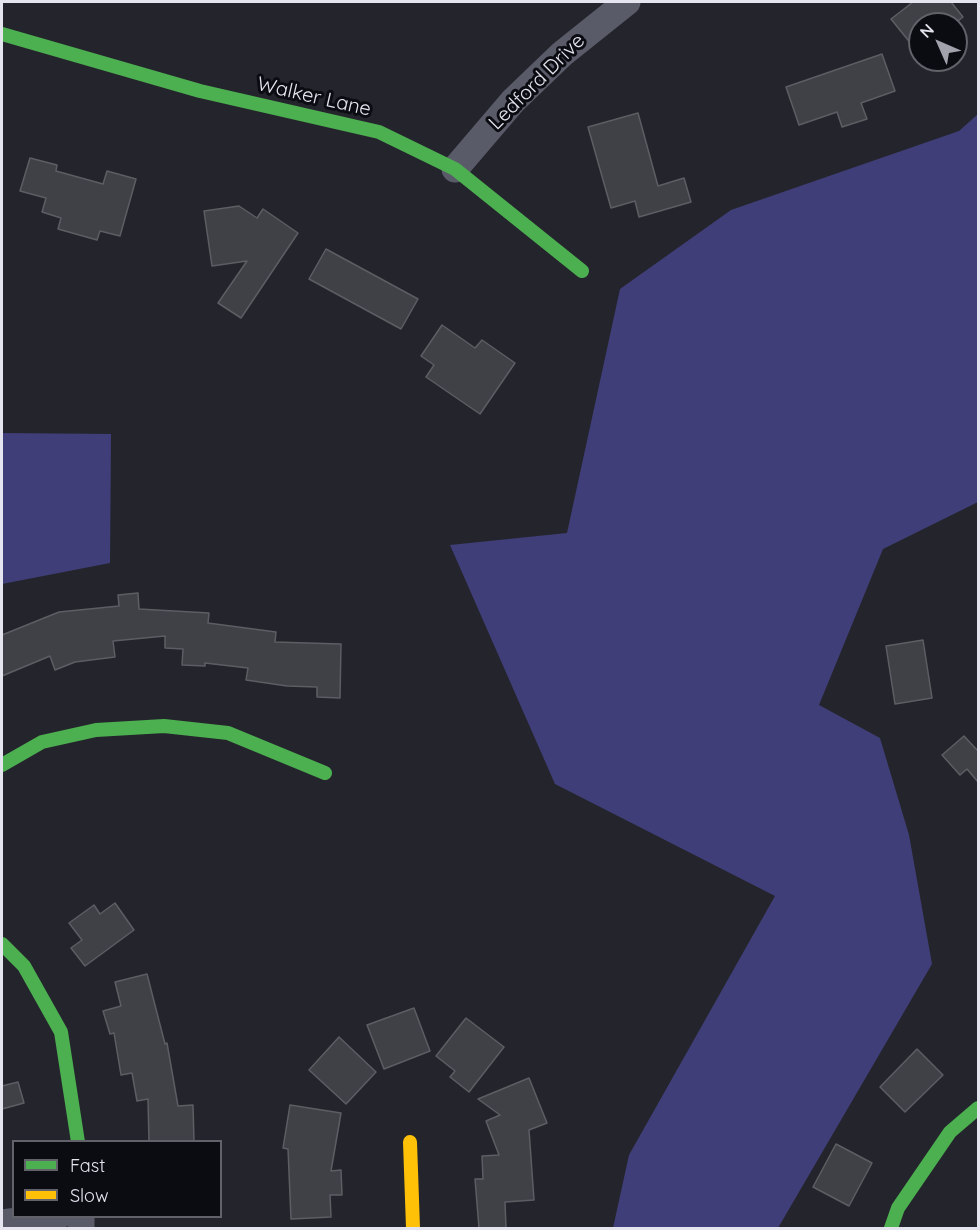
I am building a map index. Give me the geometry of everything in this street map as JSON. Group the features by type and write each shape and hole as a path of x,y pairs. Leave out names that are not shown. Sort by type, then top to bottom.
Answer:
{"street":[{"name":"Ledford Drive","path":"455,169 513,101 571,47 627,2"},
{"name":"Walker Lane","path":"2,34 200,91 380,132 455,169 582,271"},
{"path":"2,765 42,742 96,730 164,726 228,733 325,773"},
{"path":"2,944 24,966 61,1032 78,1140"},
{"path":"891,1228 898,1208 950,1132 978,1108"},
{"path":"410,1142 413,1228"},
{"path":"2,1223 42,1218"}],"shaded area":[{"path":"978,114 978,502 883,549 819,705 880,738 909,835 932,964 778,1228 613,1228 629,1155 775,896 555,784 450,545 567,533 620,289 731,210 959,131"},
{"path":"2,433 111,434 110,563 2,584"}],"building":[{"path":"913,2 951,2 959,12 908,12 908,40 891,19"},
{"path":"882,54 895,91 861,103 867,119 842,127 837,112 799,125 786,87"},
{"path":"638,113 658,186 684,178 691,202 639,217 635,201 611,208 588,127"},
{"path":"30,158 57,165 56,171 103,184 107,171 136,179 120,236 100,231 97,240 58,229 61,218 42,212 46,198 20,191"},
{"path":"239,206 257,218 263,209 298,233 241,318 218,303 247,261 212,266 204,211"},
{"path":"326,249 418,299 401,329 309,279"},
{"path":"442,325 475,348 482,340 515,363 480,414 426,377 434,365 421,356"},
{"path":"138,593 139,609 209,613 208,623 276,632 275,642 341,644 340,698 317,697 317,687 287,686 246,680 248,668 205,663 205,666 182,665 183,649 165,648 165,636 113,641 115,657 75,662 55,670 50,656 2,676 2,635 59,612 119,606 118,595"},
{"path":"923,640 932,698 895,704 886,646"},
{"path":"964,736 978,751 978,782 967,769 960,775 942,755"},
{"path":"115,903 134,930 85,966 71,948 82,940 69,923 94,905 100,914"},
{"path":"147,974 165,1044 167,1043 178,1106 193,1105 194,1140 149,1140 148,1099 137,1101 132,1073 121,1075 114,1033 110,1034 103,1011 121,1006 115,982"},
{"path":"414,1008 430,1051 384,1069 367,1025"},
{"path":"466,1018 504,1047 469,1092 450,1077 455,1071 436,1056"},
{"path":"339,1037 376,1072 346,1104 309,1070"},
{"path":"917,1049 943,1075 905,1112 880,1087"},
{"path":"529,1078 547,1123 529,1130 534,1200 505,1202 506,1228 479,1228 475,1179 483,1179 482,1156 499,1155 486,1121 500,1115 478,1099"},
{"path":"18,1082 24,1103 2,1109 2,1086"},
{"path":"290,1105 341,1113 331,1171 341,1170 342,1195 330,1195 331,1217 291,1219 288,1149 283,1148"},
{"path":"836,1144 872,1163 849,1206 813,1187"}],"traffic: fast":[{"path":"2,34 200,91 379,132 455,169 582,271"},
{"path":"2,765 42,742 96,730 164,726 228,733 325,773"},
{"path":"2,944 24,966 61,1032 78,1140"},
{"path":"891,1228 898,1208 950,1132 978,1108"}],"traffic: slow":[{"path":"410,1142 413,1228"}]}
